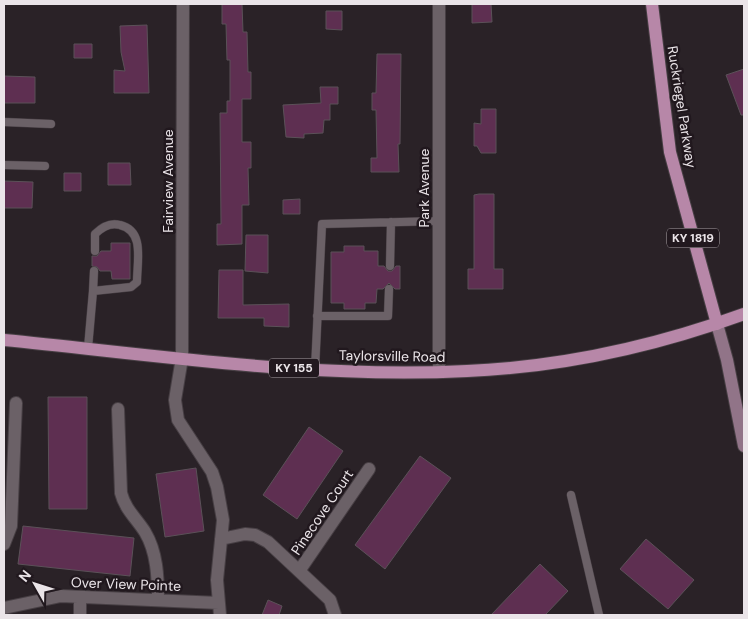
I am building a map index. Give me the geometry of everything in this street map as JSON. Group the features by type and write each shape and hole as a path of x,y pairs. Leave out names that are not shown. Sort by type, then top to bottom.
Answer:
{"main road":[{"name":"Ruckriegel Parkway","path":"652,4 670,152 740,410 744,446"},
{"name":"Taylorsville Road","path":"4,340 315,369 381,373 439,372 477,370 584,357 670,338 744,314"}],"street":[{"name":"Fairview Avenue","path":"184,4 182,358 175,400 178,420 205,460 218,487 223,520 217,580 220,609"},
{"name":"Park Avenue","path":"439,4 439,372"},
{"path":"4,544 10,526 16,403"},
{"path":"118,409 120,492 123,503 144,530 153,547 158,600"},
{"name":"Pinecove Court","path":"299,571 369,468"},
{"path":"221,539 245,534 255,535 268,542 330,600 335,615"},
{"name":"Over View Pointe","path":"4,608 61,596 80,596 158,600 220,609"},
{"path":"80,596 80,615"}],"lane":[{"path":"4,122 51,124"},
{"path":"4,165 45,166"},
{"path":"315,369 322,224 440,221"},
{"path":"390,266 392,222"},
{"path":"93,291 131,287 136,282 138,242 134,233 127,227 114,224 102,228 95,234 95,251"},
{"path":"88,348 94,271"},
{"path":"317,316 388,316 389,288"},
{"path":"571,495 598,615"}],"building":[{"path":"222,4 242,4 243,32 247,32 248,72 251,72 251,99 242,99 242,142 251,142 251,168 248,168 249,205 242,205 242,244 217,245 217,224 221,224 220,113 227,113 227,101 230,101 230,60 227,60 226,24 222,24"},
{"path":"472,4 491,4 492,22 472,23"},
{"path":"326,11 342,11 342,30 326,29"},
{"path":"147,25 149,93 114,93 114,70 125,71 121,52 120,26"},
{"path":"74,44 92,44 92,58 74,58"},
{"path":"377,54 401,54 399,172 371,172 371,158 377,158 376,110 372,110 372,93 376,93"},
{"path":"744,69 744,115 741,115 726,75"},
{"path":"4,76 35,77 35,103 4,103"},
{"path":"320,87 338,87 338,104 330,104 330,120 324,120 323,133 304,134 304,138 286,137 283,105 321,103"},
{"path":"481,109 496,109 496,153 481,153 477,146 474,146 474,123 481,124"},
{"path":"108,163 130,163 131,185 108,185"},
{"path":"64,173 81,173 81,191 64,191"},
{"path":"4,181 33,182 32,208 4,208"},
{"path":"494,194 494,269 503,269 503,289 468,289 468,269 474,269 474,195"},
{"path":"300,199 300,214 283,214 283,200"},
{"path":"246,235 268,235 268,273 245,271"},
{"path":"111,243 130,243 130,279 112,279 111,271 100,271 97,267 92,266 92,256 97,256 101,251 111,251"},
{"path":"344,246 364,246 364,251 378,251 378,266 384,266 388,271 392,271 396,266 400,266 400,289 395,289 389,283 383,289 377,289 376,303 365,303 365,309 344,309 344,303 331,303 331,252 344,252"},
{"path":"219,270 243,270 243,305 289,304 289,327 264,326 264,318 218,318"},
{"path":"48,397 87,397 87,509 49,509"},
{"path":"309,427 343,451 297,519 263,495"},
{"path":"420,456 451,478 385,569 355,545"},
{"path":"196,468 204,531 165,537 156,474"},
{"path":"23,526 134,538 130,576 18,564"},
{"path":"646,539 694,580 668,609 620,569"},
{"path":"540,564 568,591 545,615 491,615"},
{"path":"268,600 282,606 279,615 262,615"}]}
